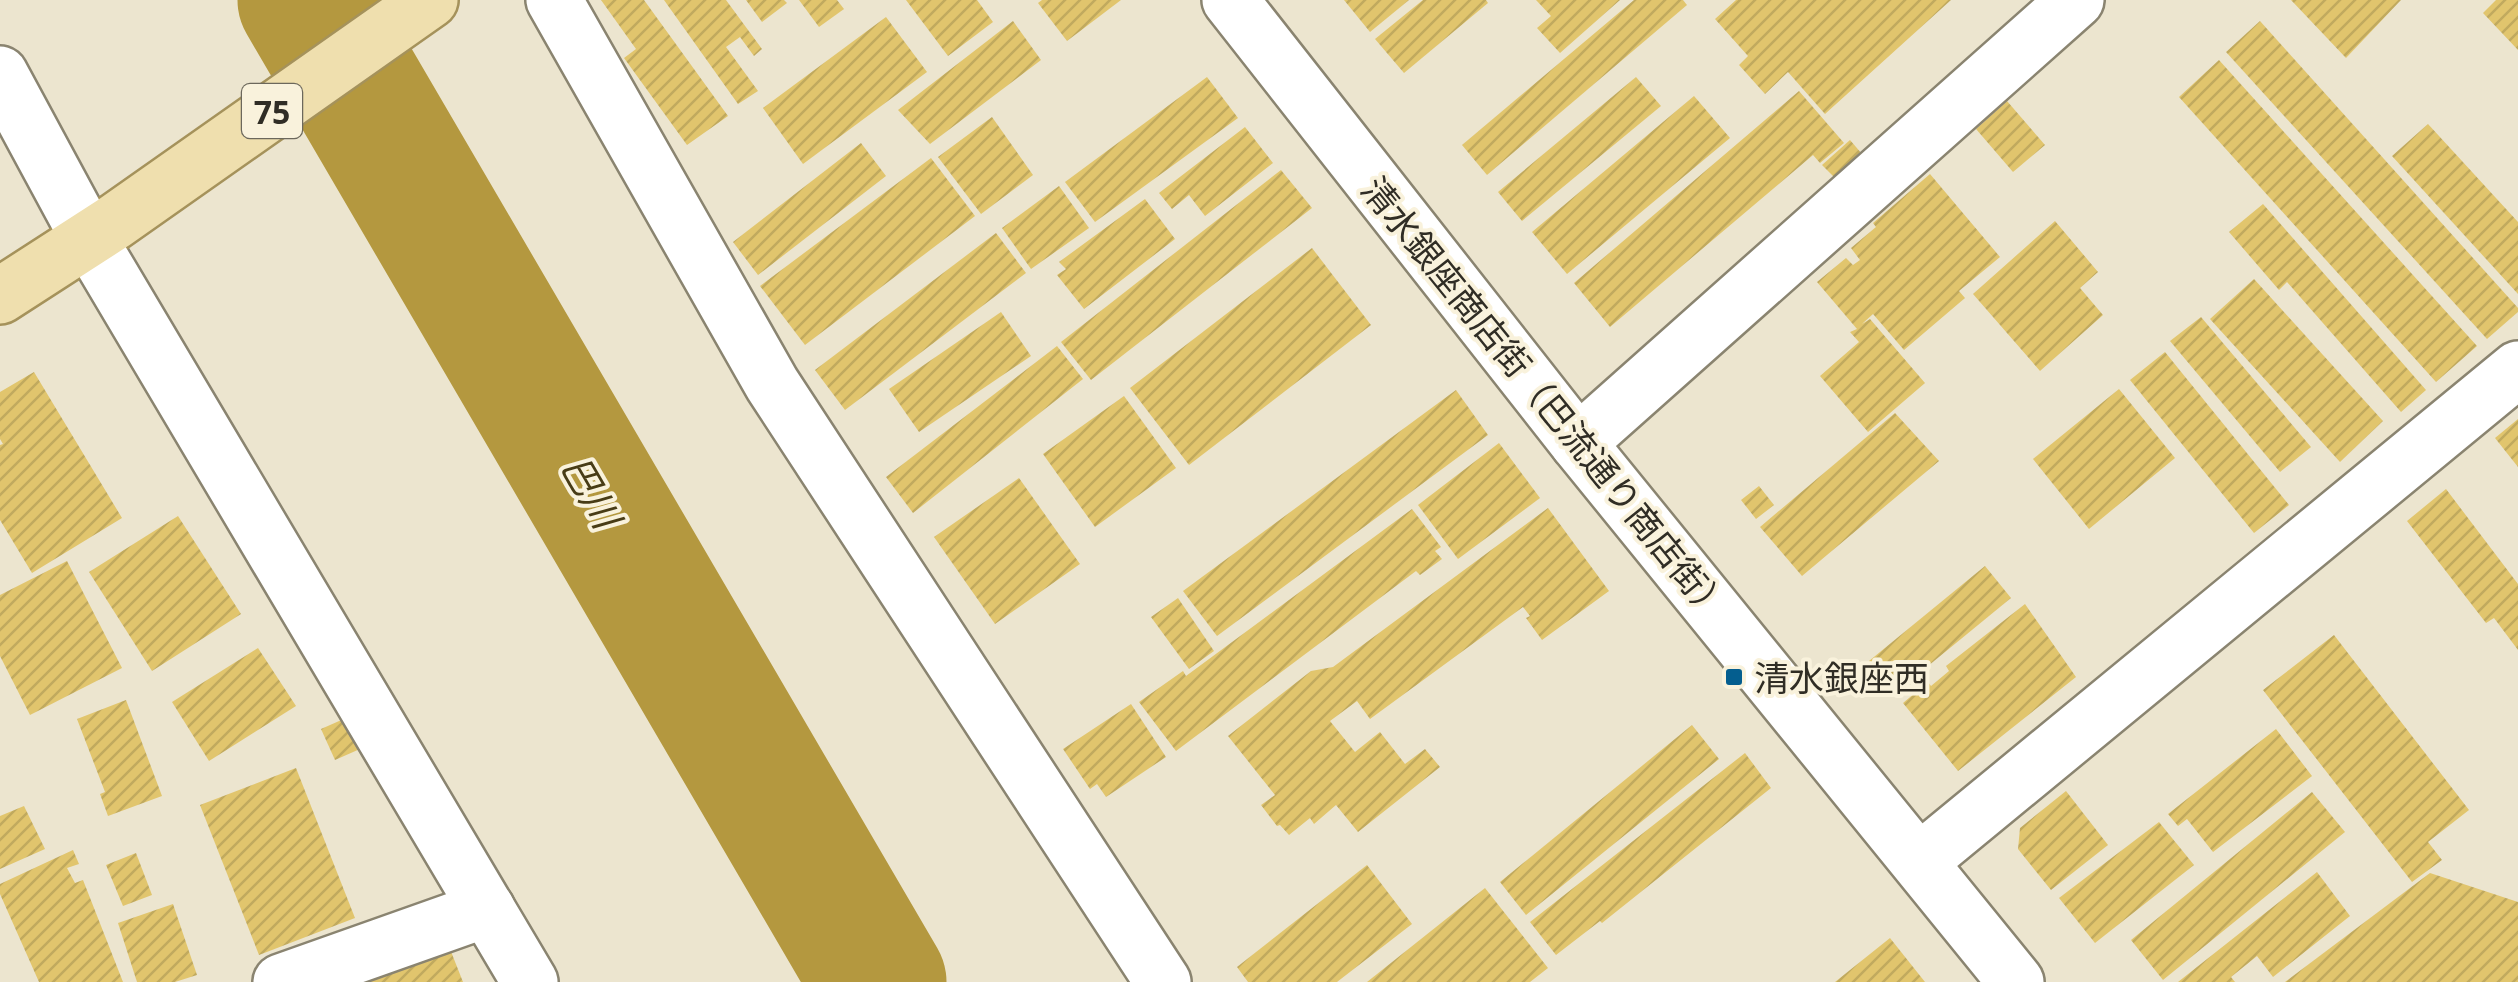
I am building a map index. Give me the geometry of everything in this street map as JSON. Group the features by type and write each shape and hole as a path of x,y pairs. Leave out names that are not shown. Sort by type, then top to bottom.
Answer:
{"main road":[{"name":"75","path":"0,296 101,231 430,0"}],"street":[{"path":"554,0 772,384 1163,982"},
{"name":"清水銀座商店街（巴流通り商店街）","path":"1230,0 1578,443 2016,982"},
{"path":"1578,443 2076,0"},
{"path":"0,74 101,231 530,982"},
{"path":"1920,861 2518,369"},
{"path":"281,982 487,910"}],"building":[{"path":"601,0 644,0 728,116 687,145 624,58 636,49"},
{"path":"664,0 726,0 762,49 754,56 740,37 726,47 758,91 738,104"},
{"path":"746,0 784,0 787,3 762,22"},
{"path":"799,0 837,0 844,9 819,27"},
{"path":"906,0 977,0 993,22 948,56"},
{"path":"1121,0 1067,41 1038,3"},
{"path":"1344,0 1409,0 1370,32"},
{"path":"1423,0 1488,3 1404,73 1375,39"},
{"path":"1536,0 1620,0 1560,53 1537,28 1551,16"},
{"path":"1634,0 1683,0 1687,5 1487,175 1462,145"},
{"path":"1736,0 1951,0 1825,114 1788,72 1765,94 1739,65 1748,56 1715,19"},
{"path":"2291,0 2401,0 2346,58"},
{"path":"2496,0 2518,0 2518,50 2483,13"},
{"path":"886,17 927,72 803,164 763,108"},
{"path":"1013,21 1041,60 930,144 898,110"},
{"path":"2260,21 2518,308 2487,339 2226,52"},
{"path":"2219,60 2477,346 2436,382 2179,97"},
{"path":"1207,77 1238,118 1095,222 1065,182"},
{"path":"1636,77 1661,106 1522,221 1498,192"},
{"path":"1799,91 1844,143 1820,163 1813,155 1610,327 1574,283"},
{"path":"1694,96 1730,138 1567,274 1532,232"},
{"path":"2007,101 2045,145 2013,172 1976,129"},
{"path":"992,117 1033,175 981,214 938,157"},
{"path":"2428,124 2518,222 2518,294 2392,156"},
{"path":"1245,127 1273,163 1205,216 1189,195 1172,209 1159,193"},
{"path":"1850,140 1862,154 1834,177 1822,165"},
{"path":"861,143 886,176 758,275 733,242"},
{"path":"931,158 975,216 805,345 760,286"},
{"path":"1281,170 1312,208 1091,380 1061,342"},
{"path":"1930,174 2000,257 1959,291 1965,298 1904,350 1873,314 1862,324 1870,319 1925,383 1868,432 1820,376 1859,342 1850,332 1857,329 1817,282 1846,258 1853,265 1860,260 1851,248 1876,227 1873,223"},
{"path":"1059,186 1089,228 1031,269 1002,228"},
{"path":"1145,199 1175,239 1084,309 1057,275 1066,269 1059,262"},
{"path":"2263,204 2426,390 2401,412 2287,282 2279,290 2229,232"},
{"path":"2055,221 2098,272 2080,288 2103,315 2040,371 1973,294"},
{"path":"996,233 1026,273 845,410 815,370"},
{"path":"1312,248 1371,325 1189,465 1130,388"},
{"path":"2254,279 2383,421 2340,462 2210,319"},
{"path":"1001,312 1031,356 919,432 889,389"},
{"path":"2201,317 2311,447 2280,472 2170,341"},
{"path":"1057,346 1083,379 913,513 886,477"},
{"path":"2165,352 2289,505 2254,533 2130,380"},
{"path":"34,372 122,518 32,573 0,520 0,392"},
{"path":"2119,389 2175,458 2089,529 2033,459"},
{"path":"1456,390 1488,435 1217,636 1183,591"},
{"path":"1124,396 1176,468 1095,527 1043,454"},
{"path":"1895,413 1939,461 1802,576 1760,527"},
{"path":"2518,419 2518,467 2495,438"},
{"path":"1499,443 1540,498 1458,559 1418,505"},
{"path":"1019,478 1080,564 995,624 934,537"},
{"path":"1759,486 1774,505 1756,519 1741,500"},
{"path":"2446,489 2518,584 2518,650 2494,618 2486,623 2407,521"},
{"path":"1548,508 1609,591 1542,640 1523,607 1370,719 1357,701 1330,721 1355,752 1380,732 1405,764 1425,749 1440,767 1358,832 1336,805 1314,824 1310,818 1289,835 1277,826 1261,805 1275,795 1228,736 1311,671 1333,667"},
{"path":"1412,509 1441,547 1435,551 1442,559 1420,575 1416,571 1176,751 1139,702 1183,671 1186,676"},
{"path":"178,516 241,614 152,671 89,572"},
{"path":"67,561 122,668 30,715 0,656 0,595"},
{"path":"1985,566 2011,598 1895,693 1869,661"},
{"path":"1178,598 1214,651 1189,669 1151,617"},
{"path":"2025,604 2076,677 1958,771 1903,703 1928,682 1931,686 1949,671 1946,666"},
{"path":"2334,635 2469,810 2428,842 2442,860 2412,882 2263,690"},
{"path":"258,648 296,706 209,761 172,702"},
{"path":"126,700 162,796 108,816 100,794 105,792 77,719"},
{"path":"1131,704 1166,757 1106,797 1097,784 1090,789 1063,749"},
{"path":"355,714 369,745 335,760 321,729"},
{"path":"1692,725 1719,759 1526,915 1500,882"},
{"path":"2276,729 2312,776 2213,852 2187,819 2178,826 2168,814"},
{"path":"1745,753 1771,788 1556,955 1530,922"},
{"path":"296,768 355,918 259,955 200,805"},
{"path":"2066,791 2108,845 2051,890 2018,849 2020,828"},
{"path":"2312,792 2345,832 2163,980 2131,940"},
{"path":"24,806 45,849 0,869 0,816"},
{"path":"2159,822 2194,865 2095,943 2059,898"},
{"path":"73,850 79,864 67,868 75,883 83,880 123,982 39,982 0,894 0,884"},
{"path":"136,853 152,895 123,906 106,865"},
{"path":"1367,865 1412,924 1337,982 1248,982 1237,967"},
{"path":"2317,872 2350,916 2273,977 2257,956 2231,977 2235,982 2178,982"},
{"path":"2430,873 2518,902 2518,982 2285,982"},
{"path":"1485,888 1548,968 1530,982 1367,982"},
{"path":"173,904 197,975 175,982 137,982 118,923"},
{"path":"1890,938 1925,982 1835,982"},
{"path":"450,949 463,982 368,982"}],"waterway":[{"name":"巴川","path":"305,0 879,982"}],"place":[{"name":"清水銀座西","path":"1734,677"}]}
